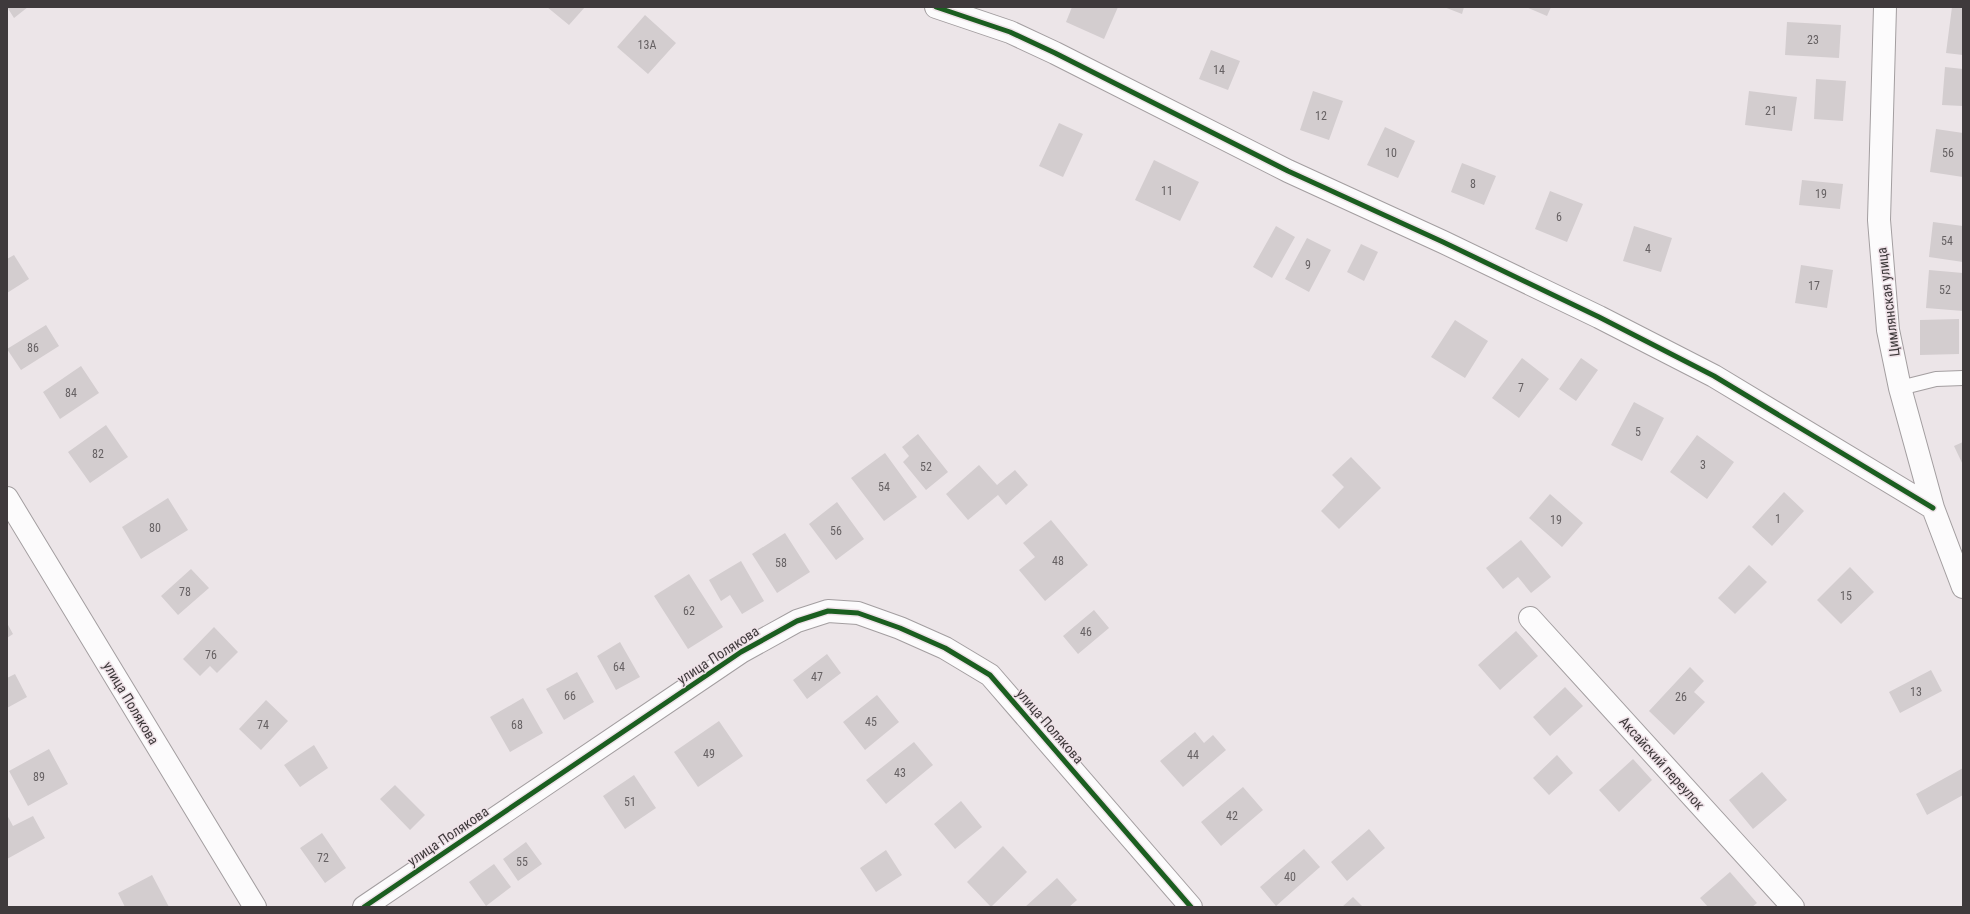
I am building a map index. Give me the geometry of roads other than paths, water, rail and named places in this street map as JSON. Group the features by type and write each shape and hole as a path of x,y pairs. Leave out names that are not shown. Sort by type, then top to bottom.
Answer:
{"street":[{"path":"936,7 1010,32 1055,53 1288,171 1486,262 1599,317 1714,376 1933,508"},
{"path":"988,7 1010,32"},
{"name":"Цимлянская улица","path":"1885,7 1879,220 1888,330 1900,388 1933,508 1963,587"},
{"name":"улица Полякова","path":"7,498 255,907"},
{"name":"улица Полякова","path":"364,907 741,652 797,621 828,611 858,613 900,628 945,648 990,675 1191,907"},
{"name":"Аксайский переулок","path":"1530,618 1794,907"}],"lane":[{"path":"1900,388 1936,380 1963,378"}]}
